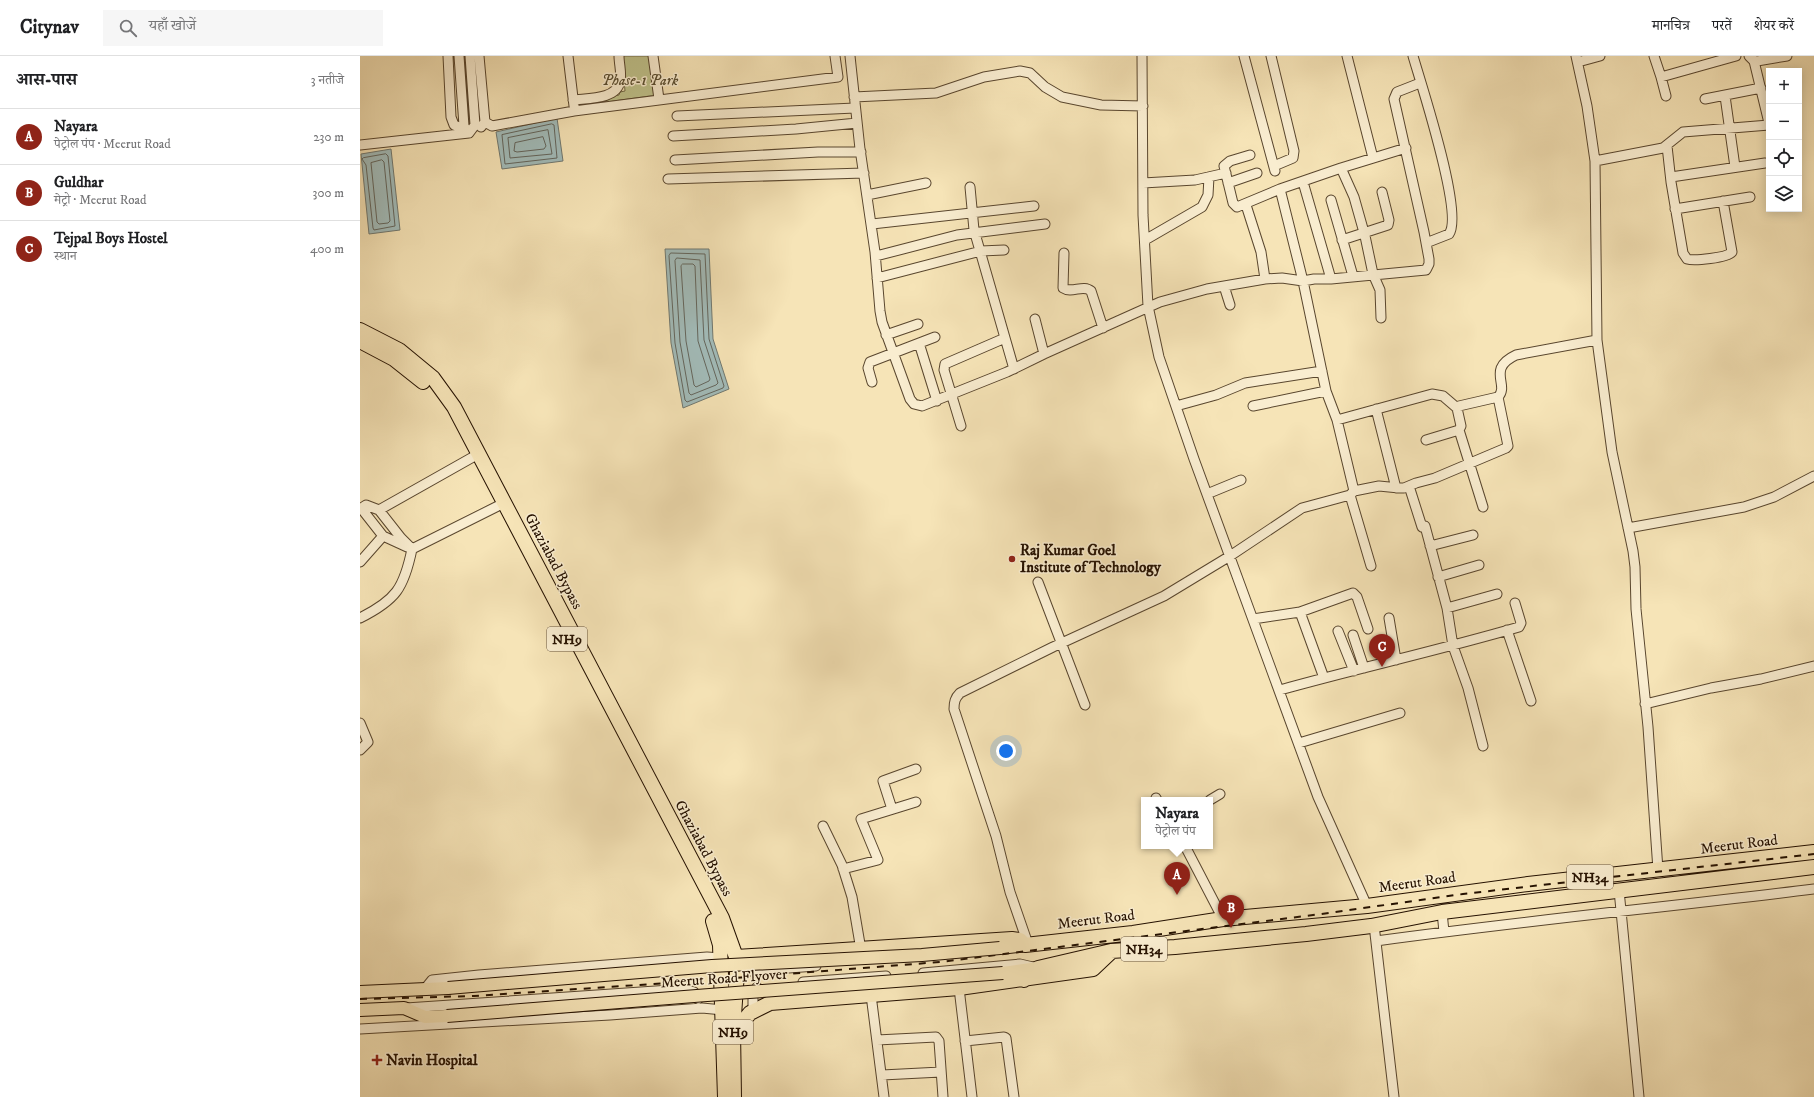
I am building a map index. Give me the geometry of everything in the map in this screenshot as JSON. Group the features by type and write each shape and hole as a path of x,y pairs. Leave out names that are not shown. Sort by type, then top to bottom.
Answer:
{"highway":[{"name":"Ghaziabad Bypass","path":"360,330 399,350 433,378 454,407 520,541 713,922 718,936 721,958 723,1010"},
{"name":"Ghaziabad Bypass","path":"360,341 394,359 425,384 451,415 498,506 520,541 722,918 736,957 737,972"},
{"name":"Meerut Road","path":"1027,945 1108,936 1223,919 1367,906 1528,884 1814,852"},
{"name":"Meerut Road","path":"1038,968 1111,951 1251,940 1374,925 1442,912 1814,867"},
{"path":"733,1034 745,1017 753,1010 770,1003 959,988 1024,980 1093,969 1111,951 1108,936"},
{"path":"736,957 1012,939 1020,940 1027,945"},
{"path":"760,955 762,970"},
{"path":"1024,980 1038,968"},
{"name":"NH9","path":"728,1094 737,972"},
{"name":"NH9","path":"723,1010 728,1094"}],"main road":[{"name":"Meerut Road Flyover","path":"424,990 712,966 922,955 1027,945"},
{"name":"Meerut Road Flyover","path":"404,1008 425,1017 447,1016 1038,968"},
{"path":"360,992 424,990"},
{"path":"360,1010 404,1008"}],"street":[{"path":"448,56 452,117 454,125 470,130"},
{"path":"459,56 464,126 470,130"},
{"path":"470,56 470,130"},
{"path":"360,145 470,130 481,127 485,122 479,56"},
{"path":"568,56 574,110"},
{"path":"573,100 600,97 615,90 621,80 619,56"},
{"path":"653,56 659,99"},
{"path":"485,122 492,126 574,110 838,77 835,56"},
{"path":"850,56 855,108 876,256 880,311 886,334 910,399 914,404 922,406 1014,368 1148,306 1224,286 1265,279 1282,278 1303,282 1314,279 1331,279 1426,270 1429,264 1426,243 1394,99 1395,95 1402,89 1420,83"},
{"path":"1142,56 1143,183 1148,306 1158,357 1318,797 1367,906"},
{"path":"1244,56 1274,169 1293,158 1294,151 1271,56"},
{"path":"1347,56 1373,158"},
{"path":"1413,56 1438,142 1452,210 1452,227 1449,234 1426,243"},
{"path":"1600,56 1577,59 1587,106 1595,161 1597,340 1612,452 1635,567 1636,609 1658,870"},
{"path":"1654,56 1666,96"},
{"path":"1661,77 1736,56"},
{"path":"1766,110 1752,58 1788,56"},
{"path":"854,97 936,93 984,76 1020,71 1030,73 1045,87 1062,97 1101,105 1143,106"},
{"path":"1705,100 1761,88"},
{"path":"1725,96 1735,168"},
{"path":"677,116 855,108"},
{"path":"673,136 796,129 857,123"},
{"path":"1595,161 1657,150 1667,146 1679,133 1683,132 1729,129 1766,124"},
{"path":"1667,146 1675,208 1684,253 1687,259 1693,260 1727,256 1730,254 1732,249 1723,201"},
{"path":"1250,155 1230,161 1224,166 1233,203 1237,207 1246,205 1280,189 1406,148"},
{"path":"675,160 818,152 861,152"},
{"path":"1670,177 1765,163"},
{"path":"1341,168 1354,197 1373,274 1380,290 1381,318"},
{"path":"668,179 864,173"},
{"path":"1143,183 1195,180 1226,173"},
{"path":"1228,182 1257,173"},
{"path":"1145,240 1202,207 1208,195 1209,177"},
{"path":"1303,182 1331,279"},
{"path":"867,195 926,183"},
{"path":"970,187 975,232 1014,368"},
{"path":"1280,189 1303,282 1326,391 1337,420 1352,492 1371,566"},
{"path":"1342,240 1385,227 1389,223 1382,192"},
{"path":"1675,208 1750,197"},
{"path":"1331,200 1353,276"},
{"path":"1246,205 1262,252 1265,279"},
{"path":"872,224 1034,206"},
{"path":"876,256 975,232 1045,224"},
{"path":"877,278 981,252 1004,250"},
{"path":"1064,253 1063,288 1068,290 1086,288 1091,291 1103,328"},
{"path":"1224,286 1230,305"},
{"path":"1035,320 1044,354"},
{"path":"886,334 918,324"},
{"path":"872,382 868,364 935,337"},
{"path":"961,426 944,370 945,364 1005,338"},
{"path":"1457,408 1498,397 1502,392 1500,373 1501,368 1509,359 1516,355 1597,340"},
{"path":"919,343 937,401"},
{"path":"1176,406 1216,395 1245,383 1322,371"},
{"path":"1253,406 1326,391"},
{"path":"1337,420 1432,394 1443,396 1457,408 1461,426 1459,430 1484,507"},
{"path":"737,972 1019,950 1027,945 1010,892 996,836 974,773 954,702 960,694 1061,643 1164,596 1230,556 1302,508 1352,492 1379,486 1401,488 1410,486 1470,464 1508,446 1498,397"},
{"path":"1376,409 1396,488"},
{"path":"1426,440 1459,430"},
{"path":"379,510 473,457"},
{"path":"1628,528 1744,507 1760,502 1814,476"},
{"path":"1207,494 1242,480"},
{"path":"1410,486 1430,546 1447,608 1453,646 1468,688 1483,746"},
{"path":"366,505 379,510 401,538 412,549 383,536 361,509 366,505"},
{"path":"360,618 378,609 392,598 405,577 412,549 462,522 498,506"},
{"path":"1430,546 1473,535"},
{"path":"360,562 383,536"},
{"path":"1438,577 1479,565"},
{"path":"1038,582 1085,705"},
{"path":"1253,619 1300,612 1353,593 1357,597 1368,629"},
{"path":"1447,608 1497,594"},
{"path":"1280,690 1453,646 1521,625 1515,603"},
{"path":"1300,612 1324,678"},
{"path":"1389,618 1396,660"},
{"path":"1507,630 1532,702"},
{"path":"1338,631 1354,671"},
{"path":"1353,635 1364,668"},
{"path":"1645,704 1711,688 1762,679 1814,666"},
{"path":"1299,743 1400,713"},
{"path":"360,723 368,742 360,750"},
{"path":"892,809 883,780 916,769"},
{"path":"1213,798 1220,794"},
{"path":"843,869 878,860 860,819 916,802"},
{"path":"822,826 843,869 854,903 861,950"},
{"path":"1187,849 1223,919"},
{"path":"1619,890 1639,1097"},
{"path":"1376,941 1582,917 1621,910 1681,905 1814,890"},
{"path":"1442,912 1444,932"},
{"path":"1374,925 1394,1097"},
{"path":"424,990 432,980 707,957 721,958"},
{"path":"753,1010 753,997 755,989 758,986 764,985 928,973 1020,964 1038,968"},
{"path":"959,988 972,1097"},
{"path":"404,1008 685,989 694,992 702,1008"},
{"path":"870,995 884,1097"},
{"path":"360,1029 602,1016 702,1008 723,1010"},
{"path":"877,1040 936,1037 939,1040 943,1097"},
{"path":"965,1041 1006,1038 1014,1097"},
{"path":"882,1075 941,1072"}],"green space":[{"name":"Phase-1 Park","path":"622,56 652,56 657,95 599,103 599,99 619,95 620,92 625,91"}],"water":[{"path":"557,118 563,161 502,169 496,132"},
{"path":"391,149 400,230 369,234 361,154"},
{"path":"665,249 709,249 713,339 729,389 683,408 671,343"}],"railway":[{"path":"360,999 474,996 683,982 940,962 1321,914 1463,894 1814,854"}],"place":[{"name":"Raj Kumar Goel Institute of Technology","path":"1012,559"},
{"name":"Tejpal Boys Hostel","path":"1382,667"},
{"name":"Nayara","path":"1177,895"},
{"name":"Guldhar","path":"1231,928"},
{"name":"Navin Hospital","path":"377,1060"}]}
